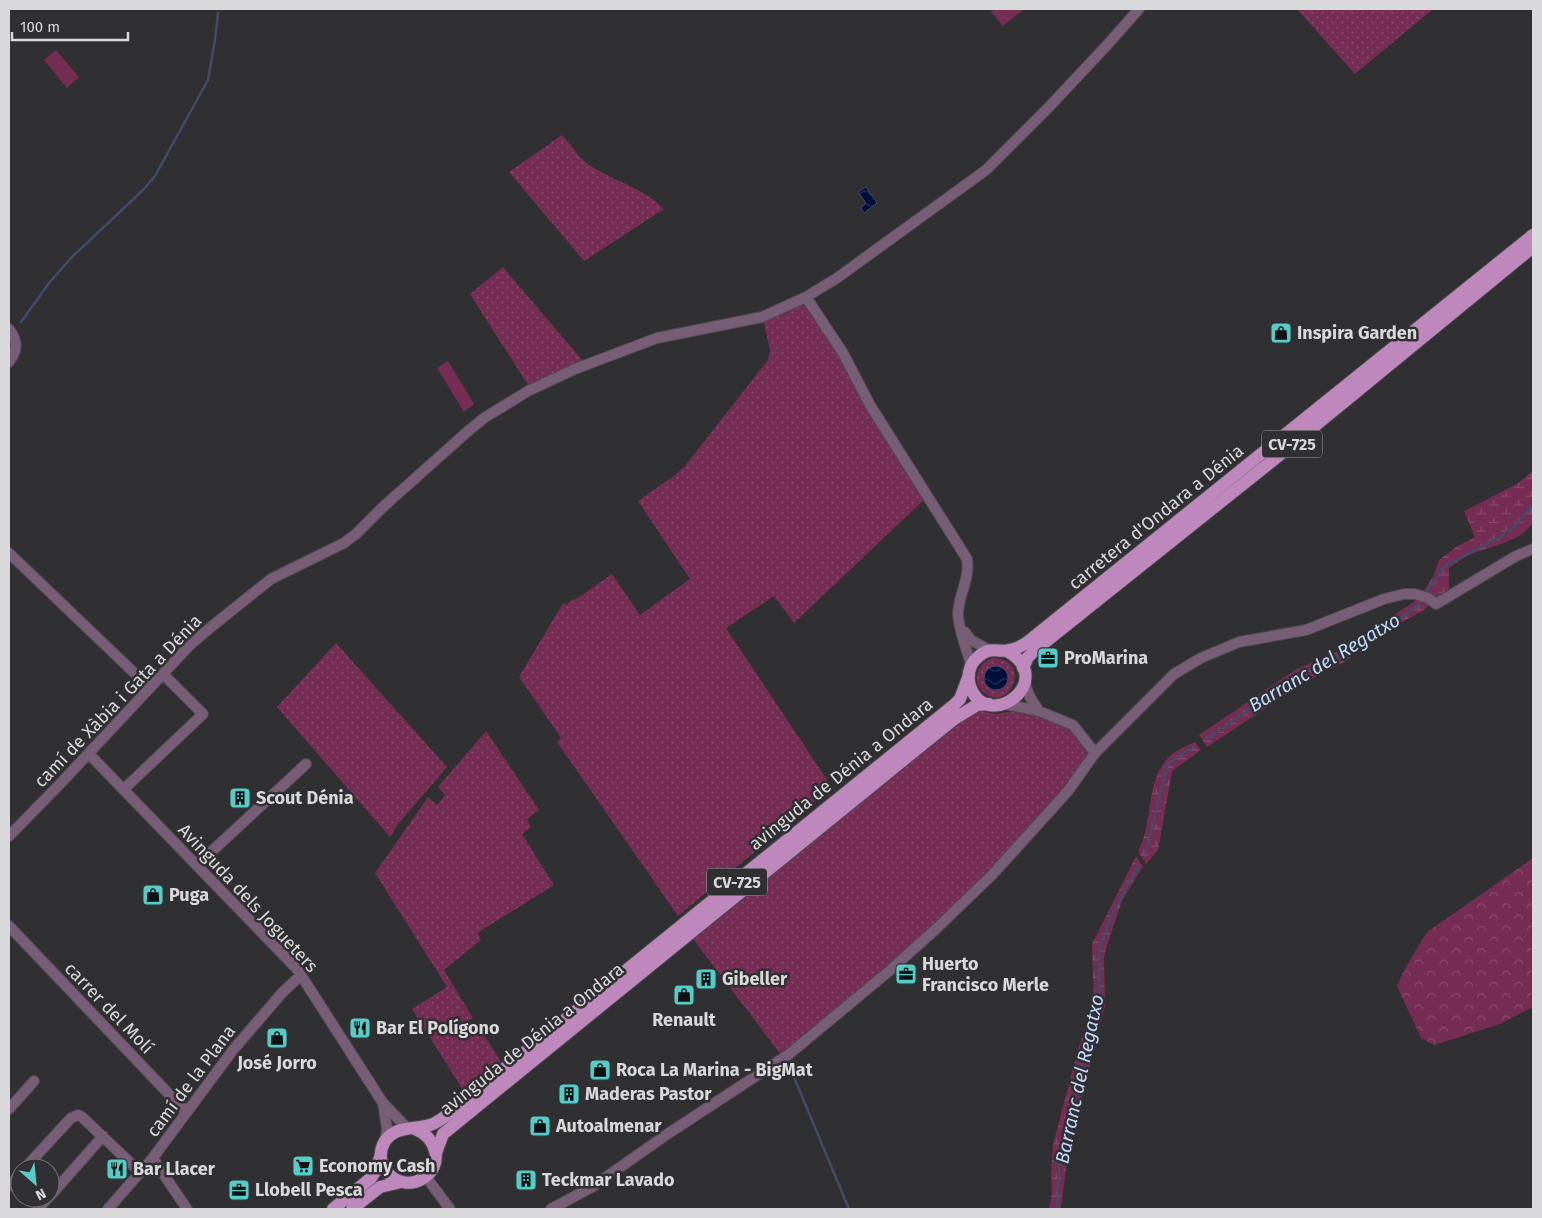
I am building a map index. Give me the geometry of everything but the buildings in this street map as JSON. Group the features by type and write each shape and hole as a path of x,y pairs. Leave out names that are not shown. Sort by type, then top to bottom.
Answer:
{"main road":[{"name":"carretera d'Ondara a Dénia","path":"1007,651 1030,640 1110,578 1533,235"},
{"name":"carretera d'Ondara a Dénia","path":"1024,668 1028,657 1034,651 1272,461 1533,248"},
{"name":"CV-725","path":"970,670 982,653 998,649 1007,651"},
{"path":"1005,704 1018,696 1024,682 1024,668 1020,661 1007,651"},
{"path":"970,670 972,690 982,701 989,704"},
{"name":"avinguda de Dénia a Ondara","path":"411,1129 437,1122 453,1110 954,705 963,691 970,670"},
{"name":"CV-725","path":"989,704 1005,704"},
{"name":"avinguda de Dénia a Ondara","path":"436,1153 443,1134 954,719 978,706 989,704"},
{"path":"411,1129 427,1135 436,1153"},
{"name":"CV-725","path":"385,1141 395,1132 411,1129"},
{"path":"333,1209 371,1178 376,1170 385,1141"},
{"name":"CV-725","path":"426,1177 434,1165 436,1153"},
{"path":"381,1154 386,1172 401,1182"},
{"path":"352,1209 380,1187 401,1182 416,1182 426,1177"}],"street":[{"name":"camí de Xàbia i Gata a Dénia","path":"9,836 89,754 189,646 271,579 350,539 484,418 528,391 575,368 657,338 762,317 806,297 845,273 986,170 1049,107 1139,9"},
{"path":"1510,253 1533,231"},
{"path":"806,297 843,353 870,405 967,560 967,575 958,611 959,626 970,670"},
{"path":"9,329 15,339 16,350 9,362"},
{"path":"551,1209 592,1187 662,1138 780,1061 839,1014 936,930 992,875 1068,791 1095,753 1174,674 1201,658 1239,642 1306,630 1372,603 1397,596 1410,593 1419,594 1436,604 1516,556 1533,549"},
{"path":"9,553 150,688"},
{"path":"959,626 971,640 989,650"},
{"path":"124,789 203,714 164,674"},
{"path":"1024,682 1039,711"},
{"path":"1005,704 1039,711 1073,725 1095,753"},
{"name":"Avinguda dels Jogueters","path":"89,754 302,975 383,1103 411,1129"},
{"path":"197,865 306,764"},
{"name":"carrer del Molí","path":"9,926 186,1112"},
{"name":"camí de la Plana","path":"108,1209 152,1159 239,1043 282,993 302,975"},
{"path":"9,1109 34,1081"},
{"name":"Avinguda dels Jogueters","path":"383,1103 387,1129 385,1141"},
{"path":"34,1158 71,1118 78,1115 140,1172"},
{"path":"60,1185 103,1136"},
{"path":"152,1159 187,1209"},
{"path":"426,1177 450,1209"}],"green space":[{"path":"995,9 1024,9 1003,26 991,12"},
{"path":"1297,9 1433,9 1355,74"},
{"path":"56,50 79,77 67,88 44,60"},
{"path":"562,135 589,165 640,191 664,209 584,261 509,172"},
{"path":"503,267 583,361 528,385 470,294"},
{"path":"802,305 806,306 813,313 926,498 794,623 774,596 726,628 832,787 678,916 557,742 561,738 519,677 563,603 566,605 573,599 575,600 612,574 640,615 690,579 638,501 685,466 768,360 770,350 764,323"},
{"path":"448,361 474,404 464,412 437,368"},
{"path":"1533,471 1533,522 1527,529 1512,540 1465,557 1449,568 1449,591 1437,598 1424,590 1433,577 1439,560 1456,547 1475,537 1464,511 1517,484"},
{"path":"1417,600 1431,604 1390,629 1344,662 1305,682 1207,747 1199,735 1295,670 1342,649"},
{"path":"336,643 447,767 399,823 390,837 277,707"},
{"path":"992,658 1005,660 1012,667 1015,675 1009,691 1002,696 993,697 983,692 977,682 980,668 987,660"},
{"path":"1018,710 1065,727 1075,734 1087,750 1086,757 1068,786 991,873 884,972 782,1056 693,939 962,720 980,711 996,714"},
{"path":"486,731 539,810 527,819 531,827 522,834 554,885 482,930 478,934 481,940 444,970 473,1018 464,1025 470,1033 479,1027 501,1062 463,1090 412,1009 447,987 375,873 428,797 437,805 445,795 438,787"},
{"path":"1195,742 1201,750 1172,771 1158,850 1146,864 1138,851 1146,828 1156,779 1161,768 1171,755"},
{"path":"1136,856 1143,867 1122,901 1106,948 1104,959 1105,1006 1068,1151 1061,1209 1049,1209 1052,1193 1053,1145 1078,1049 1094,1005 1092,944"},
{"path":"1533,858 1533,1007 1500,1024 1434,1045 1421,1038 1397,986 1427,932"}],"water":[{"path":"866,187 877,203 864,213 861,208 866,203 858,192"},
{"path":"996,666 1005,669 1008,678 1005,687 996,690 987,687 984,678 987,669"}],"waterway":[{"path":"21,322 49,283 71,258 144,189 155,176 208,80 218,13"},
{"name":"Barranc del Regatxo","path":"1427,592 1441,570 1448,564 1502,536 1518,523 1533,503"},
{"name":"Barranc del Regatxo","path":"1207,739 1283,682 1349,650 1411,611 1418,604"},
{"name":"Barranc del Regatxo","path":"1146,852 1167,766 1193,747"},
{"name":"Barranc del Regatxo","path":"1057,1209 1060,1151 1086,1047 1099,1004 1099,956 1101,944 1111,916 1138,866"},
{"path":"786,1058 849,1209"}],"place":[{"name":"Inspira Garden","path":"1281,333"},
{"name":"ProMarina","path":"1048,658"},
{"name":"Scout Dénia","path":"240,798"},
{"name":"Puga","path":"153,895"},
{"name":"Huerto Francisco Merle","path":"906,974"},
{"name":"Gibeller","path":"706,979"},
{"name":"Renault","path":"684,995"},
{"name":"Bar El Polígono","path":"360,1028"},
{"name":"José Jorro","path":"277,1038"},
{"name":"Roca La Marina - BigMat","path":"600,1070"},
{"name":"Maderas Pastor","path":"569,1094"},
{"name":"Autoalmenar","path":"540,1126"},
{"name":"Economy Cash","path":"303,1166"},
{"name":"Bar Llacer","path":"117,1169"},
{"name":"Teckmar Lavado","path":"526,1180"},
{"name":"Llobell Pesca","path":"239,1190"}]}
